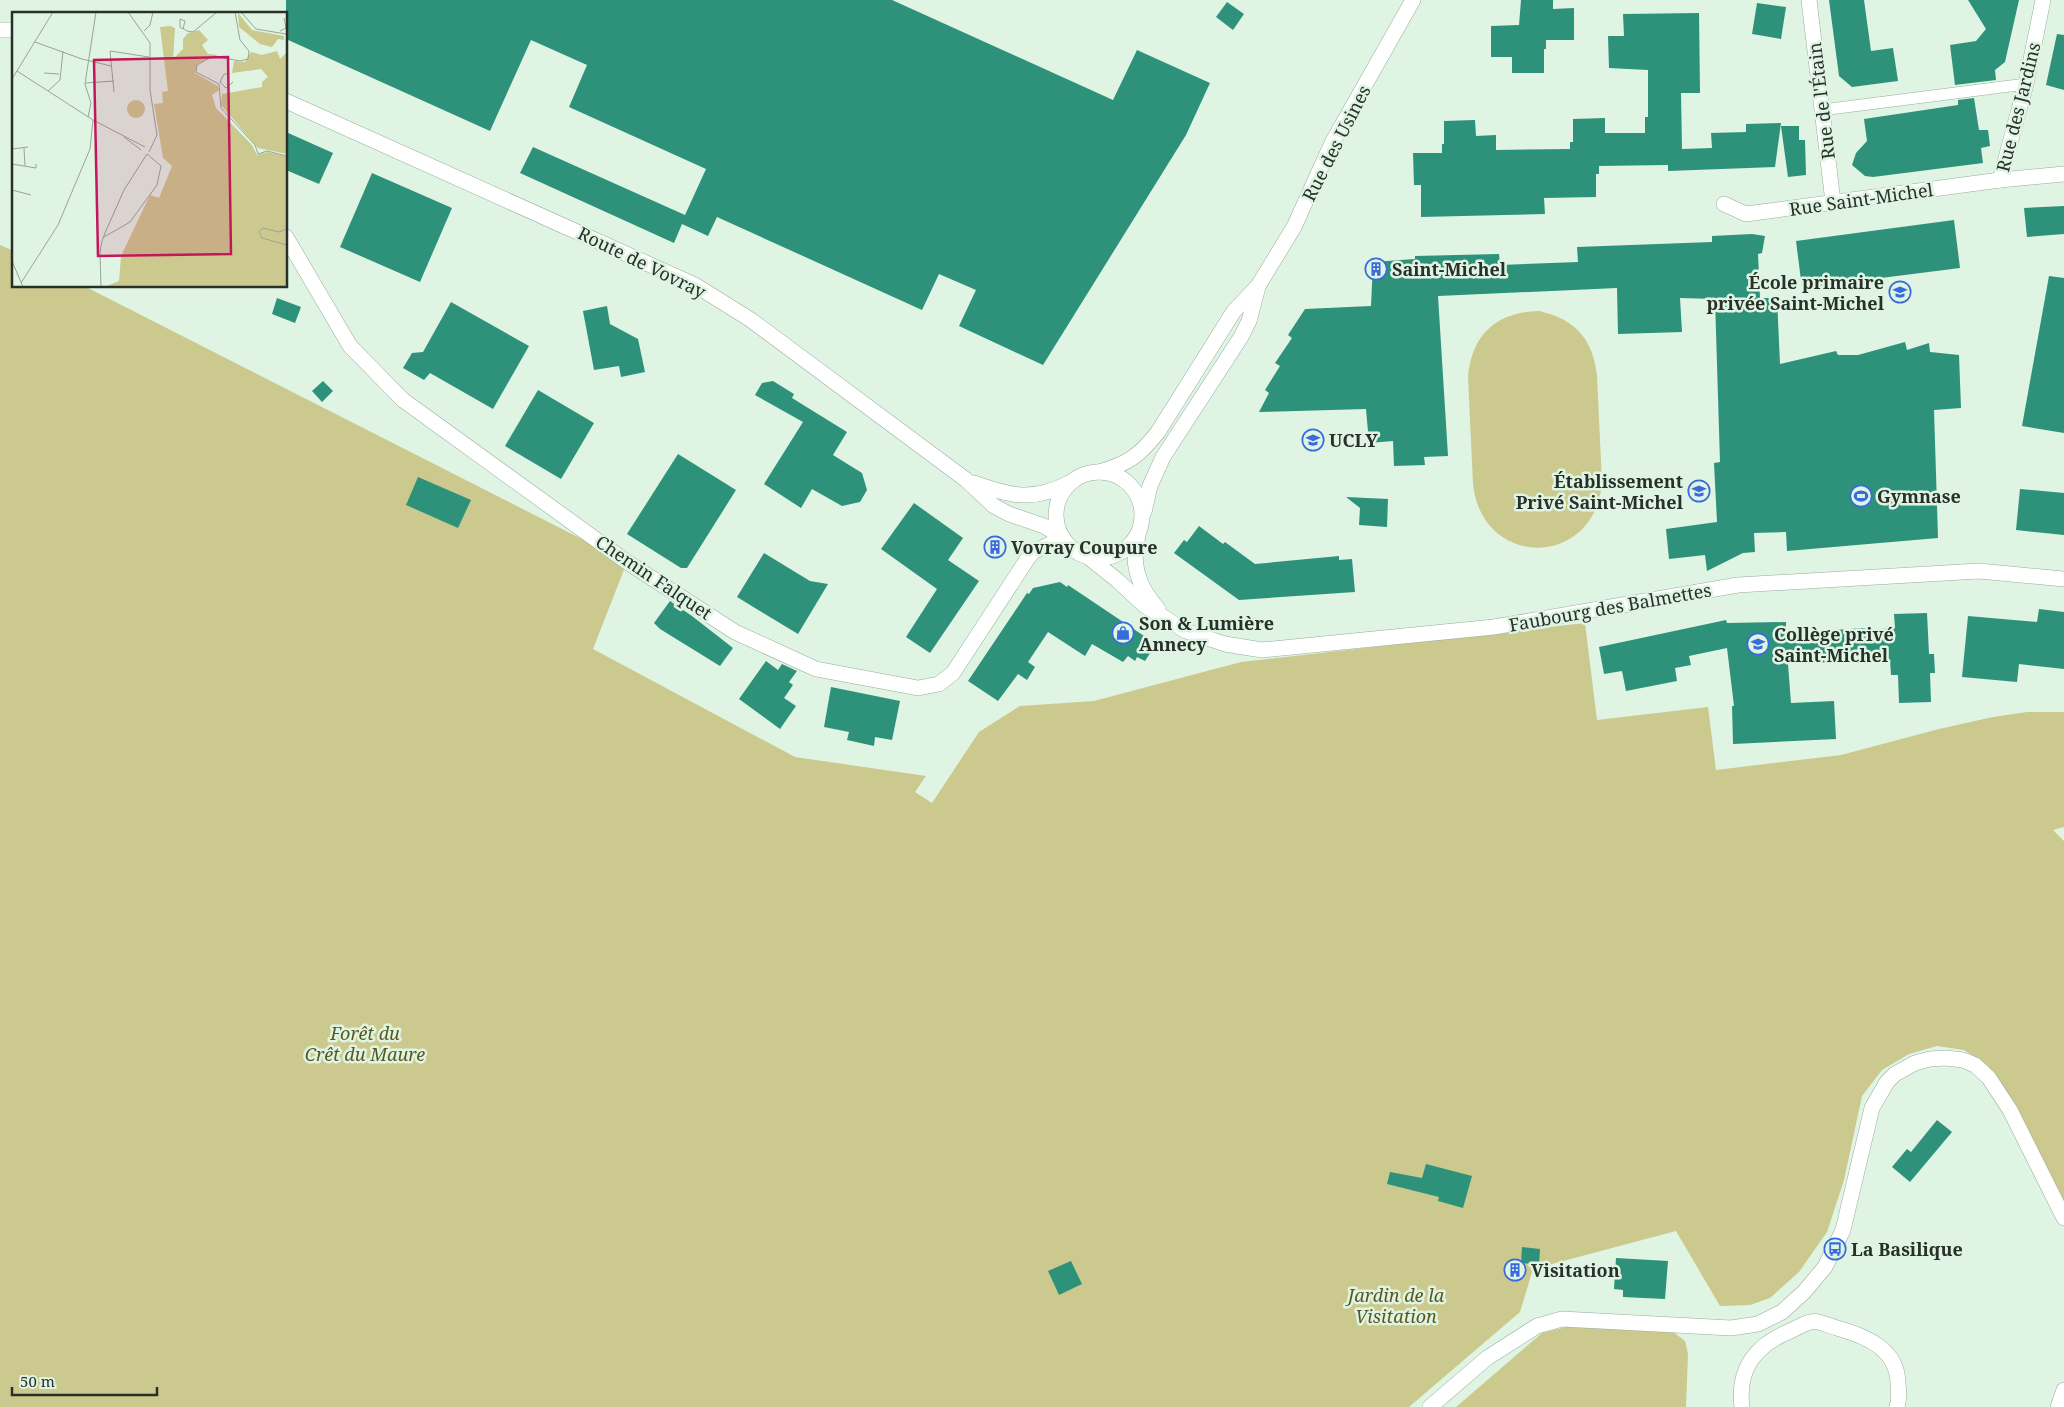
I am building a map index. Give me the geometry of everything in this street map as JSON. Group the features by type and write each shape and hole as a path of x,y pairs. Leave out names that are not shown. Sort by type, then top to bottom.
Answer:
{"street":[{"name":"Rue des Usines","path":"1099,472 1125,464 1148,445 1234,311 1258,286 1294,227 1332,143 1414,0"},
{"name":"Rue de l'Étain","path":"1809,0 1833,202"},
{"name":"Rue des Jardins","path":"2043,0 2026,84 2000,180 2064,174"},
{"path":"1822,110 2026,84"},
{"name":"Route de Vovray","path":"288,102 695,285 751,320 965,479 994,506 1009,514 1044,526 1063,538"},
{"name":"Rue Saint-Michel","path":"1724,204 1746,214 2000,180"},
{"name":"Chemin Falquet","path":"288,240 350,346 403,400 636,567 735,632 816,669 918,688 939,684 953,673 1033,552 1063,538"},
{"name":"Rue des Usines","path":"1141,526 1150,486 1157,469 1241,337 1249,321 1258,286"},
{"path":"1099,472 1112,474 1124,479 1133,488 1139,498 1142,510 1141,526 1133,542 1124,550 1112,556 1099,558 1087,556 1073,549 1063,538 1056,517 1057,506 1066,487 1075,479 1086,474 1099,472"},
{"name":"Route de Vovray","path":"965,479 1002,493 1021,496 1047,492 1075,479"},
{"name":"Faubourg des Balmettes","path":"1141,526 1134,560 1136,573 1149,599 1164,616"},
{"name":"Faubourg des Balmettes","path":"1087,556 1144,605 1186,630 1207,639 1242,648 1262,650 1494,627 1738,585 1979,571 2064,579"},
{"path":"1430,1407 1487,1358 1537,1326 1553,1321 1562,1319 1731,1328 1758,1324 1782,1312 1804,1292 1825,1268 1835,1250 1849,1208 1872,1108 1879,1092 1895,1074 1915,1063 1930,1059 1946,1058 1963,1060 1975,1065 1989,1078 2010,1110 2064,1218"},
{"path":"1742,1407 1742,1378 1748,1363 1771,1339 1812,1321 1854,1332 1877,1343 1885,1350 1893,1361 1898,1375 1897,1407"},
{"path":"2058,1407 2064,1390"}],"green space":[{"path":"0,245 12,250 12,288 88,288 627,562 593,649 795,757 926,776 915,792 932,803 979,732 1020,706 1094,701 1241,662 1585,623 1597,720 1708,707 1716,770 1841,755 1993,717 2027,712 2064,712 2064,827 2053,830 2064,841 2064,1210 2000,1080 1986,1064 1964,1050 1937,1046 1909,1054 1882,1070 1862,1096 1844,1180 1827,1232 1799,1272 1770,1298 1750,1305 1720,1306 1676,1231 1533,1269 1520,1312 1409,1407 0,1407"},
{"path":"1539,311 1563,319 1572,325 1586,341 1591,351 1597,376 1602,483 1595,511 1580,531 1560,544 1538,548 1516,544 1496,532 1481,512 1473,484 1468,376 1470,361 1475,348 1489,328 1511,316 1524,312"},
{"path":"1566,1327 1672,1331 1685,1341 1688,1354 1686,1407 1456,1407 1542,1333"}],"building":[{"path":"286,0 892,0 1113,100 1137,50 1210,83 1186,135 1043,365 959,326 976,290 939,274 922,310 717,217 708,236 682,224 674,243 520,173 533,147 685,215 706,169 569,107 587,65 531,40 490,131 288,40 288,12 286,12"},
{"path":"1521,0 1553,0 1553,9 1574,8 1574,40 1546,40 1544,73 1512,73 1512,57 1491,57 1491,26 1519,25"},
{"path":"1829,0 1864,0 1871,51 1893,48 1898,81 1852,87 1839,76"},
{"path":"1968,0 2019,0 2005,62 1995,70 1996,80 1955,85 1950,45 1976,41 1986,29"},
{"path":"1227,2 1244,14 1233,30 1216,17"},
{"path":"1757,3 1786,7 1781,39 1752,34"},
{"path":"1699,13 1700,93 1681,93 1682,149 1712,148 1711,133 1746,132 1746,124 1781,123 1775,167 1668,171 1668,165 1599,166 1599,174 1596,174 1596,197 1544,198 1545,214 1421,217 1421,185 1414,185 1413,153 1442,153 1444,121 1475,120 1476,136 1496,135 1496,150 1570,149 1570,142 1573,142 1573,119 1605,118 1605,133 1645,133 1645,117 1648,117 1648,70 1609,68 1608,36 1624,36 1623,14"},
{"path":"2057,34 2064,35 2064,90 2046,85"},
{"path":"1974,98 1979,130 1988,130 1990,146 1981,148 1983,163 1873,177 1865,176 1852,165 1856,153 1867,141 1864,119 1958,105 1958,100"},
{"path":"1781,126 1799,126 1799,140 1805,140 1806,175 1788,177"},
{"path":"288,133 333,153 319,184 288,171"},
{"path":"372,173 452,208 420,282 340,247"},
{"path":"2064,206 2064,234 2027,237 2024,208"},
{"path":"1954,220 1960,268 1802,288 1796,241"},
{"path":"1752,234 1765,236 1762,253 1758,254 1760,298 1777,298 1780,364 1836,351 1838,355 1858,355 1905,342 1907,350 1929,343 1930,352 1959,355 1961,408 1934,410 1938,538 1787,551 1786,532 1754,533 1755,552 1743,553 1707,571 1705,555 1669,559 1666,529 1717,522 1714,463 1720,462 1715,299 1680,298 1682,332 1618,334 1617,288 1438,296 1448,456 1424,457 1425,465 1394,466 1393,441 1369,443 1366,409 1259,412 1269,393 1265,390 1280,366 1275,363 1292,338 1288,335 1305,309 1371,306 1373,262 1415,259 1415,256 1499,254 1500,265 1578,262 1577,247 1712,242 1712,236"},
{"path":"2049,276 2064,278 2064,433 2022,426"},
{"path":"277,298 301,307 295,323 272,314"},
{"path":"451,302 529,346 493,409 430,373 424,380 403,368 412,353 423,352"},
{"path":"607,306 610,324 638,339 645,372 621,377 619,366 594,370 583,311"},
{"path":"323,381 333,391 322,402 312,391"},
{"path":"773,381 794,394 792,398 847,432 833,455 862,473 867,490 860,502 842,506 812,489 801,508 764,484 803,422 755,395 762,383"},
{"path":"538,390 594,423 561,479 505,446"},
{"path":"678,454 736,490 687,568 681,568 627,534"},
{"path":"418,477 471,500 458,528 406,505"},
{"path":"2020,489 2064,493 2064,535 2016,530"},
{"path":"1346,497 1388,499 1387,527 1359,525 1360,508"},
{"path":"914,503 963,538 948,560 979,581 930,653 906,637 937,589 881,549"},
{"path":"1199,526 1255,564 1339,556 1339,560 1352,559 1355,592 1239,600 1174,553 1184,540 1187,542"},
{"path":"764,553 810,581 828,584 798,634 737,597"},
{"path":"1060,582 1067,587 1068,585 1156,644 1145,661 1137,657 1135,661 1128,656 1123,662 1092,644 1085,656 1048,632 1028,662 1035,667 1027,680 1018,674 998,701 968,681 1027,593 1029,594 1033,588"},
{"path":"670,601 733,648 720,666 660,629 654,623"},
{"path":"2039,609 2064,612 2064,669 2019,664 2017,682 1962,677 1968,616 2037,622"},
{"path":"1927,613 1929,654 1934,654 1935,673 1930,673 1931,702 1899,703 1898,675 1891,675 1890,660 1788,664 1791,703 1834,701 1836,739 1733,744 1732,706 1734,706 1727,648 1689,656 1691,665 1675,668 1677,681 1626,691 1622,671 1604,674 1599,647 1726,620 1727,623 1786,622 1786,633 1895,628 1894,614"},
{"path":"766,661 778,670 782,664 797,671 789,682 793,685 784,698 796,706 780,729 739,699"},
{"path":"831,687 900,701 892,740 875,737 874,746 847,740 849,732 824,727"},
{"path":"1937,1120 1952,1132 1910,1182 1892,1167 1907,1149 1911,1152"},
{"path":"1426,1164 1472,1176 1463,1208 1438,1201 1439,1197 1387,1184 1390,1172 1422,1178"},
{"path":"1522,1247 1540,1249 1539,1265 1521,1263"},
{"path":"1616,1258 1668,1261 1665,1299 1623,1297 1623,1290 1614,1289"},
{"path":"1071,1261 1082,1284 1059,1295 1048,1271"}],"place":[{"name":"Saint-Michel","path":"1376,269"},
{"name":"École primaire privée Saint-Michel","path":"1900,292"},
{"name":"UCLY","path":"1313,440"},
{"name":"Établissement Privé Saint-Michel","path":"1699,491"},
{"name":"Gymnase","path":"1861,496"},
{"name":"Vovray Coupure","path":"995,547"},
{"name":"Son & Lumière Annecy","path":"1123,633"},
{"name":"Collège privé Saint-Michel","path":"1758,644"},
{"name":"La Basilique","path":"1835,1249"},
{"name":"Visitation","path":"1515,1270"}],"park label":[{"name":"Forêt du Crêt du Maure","path":"365,1043"},
{"name":"Jardin de la Visitation","path":"1396,1305"}]}
